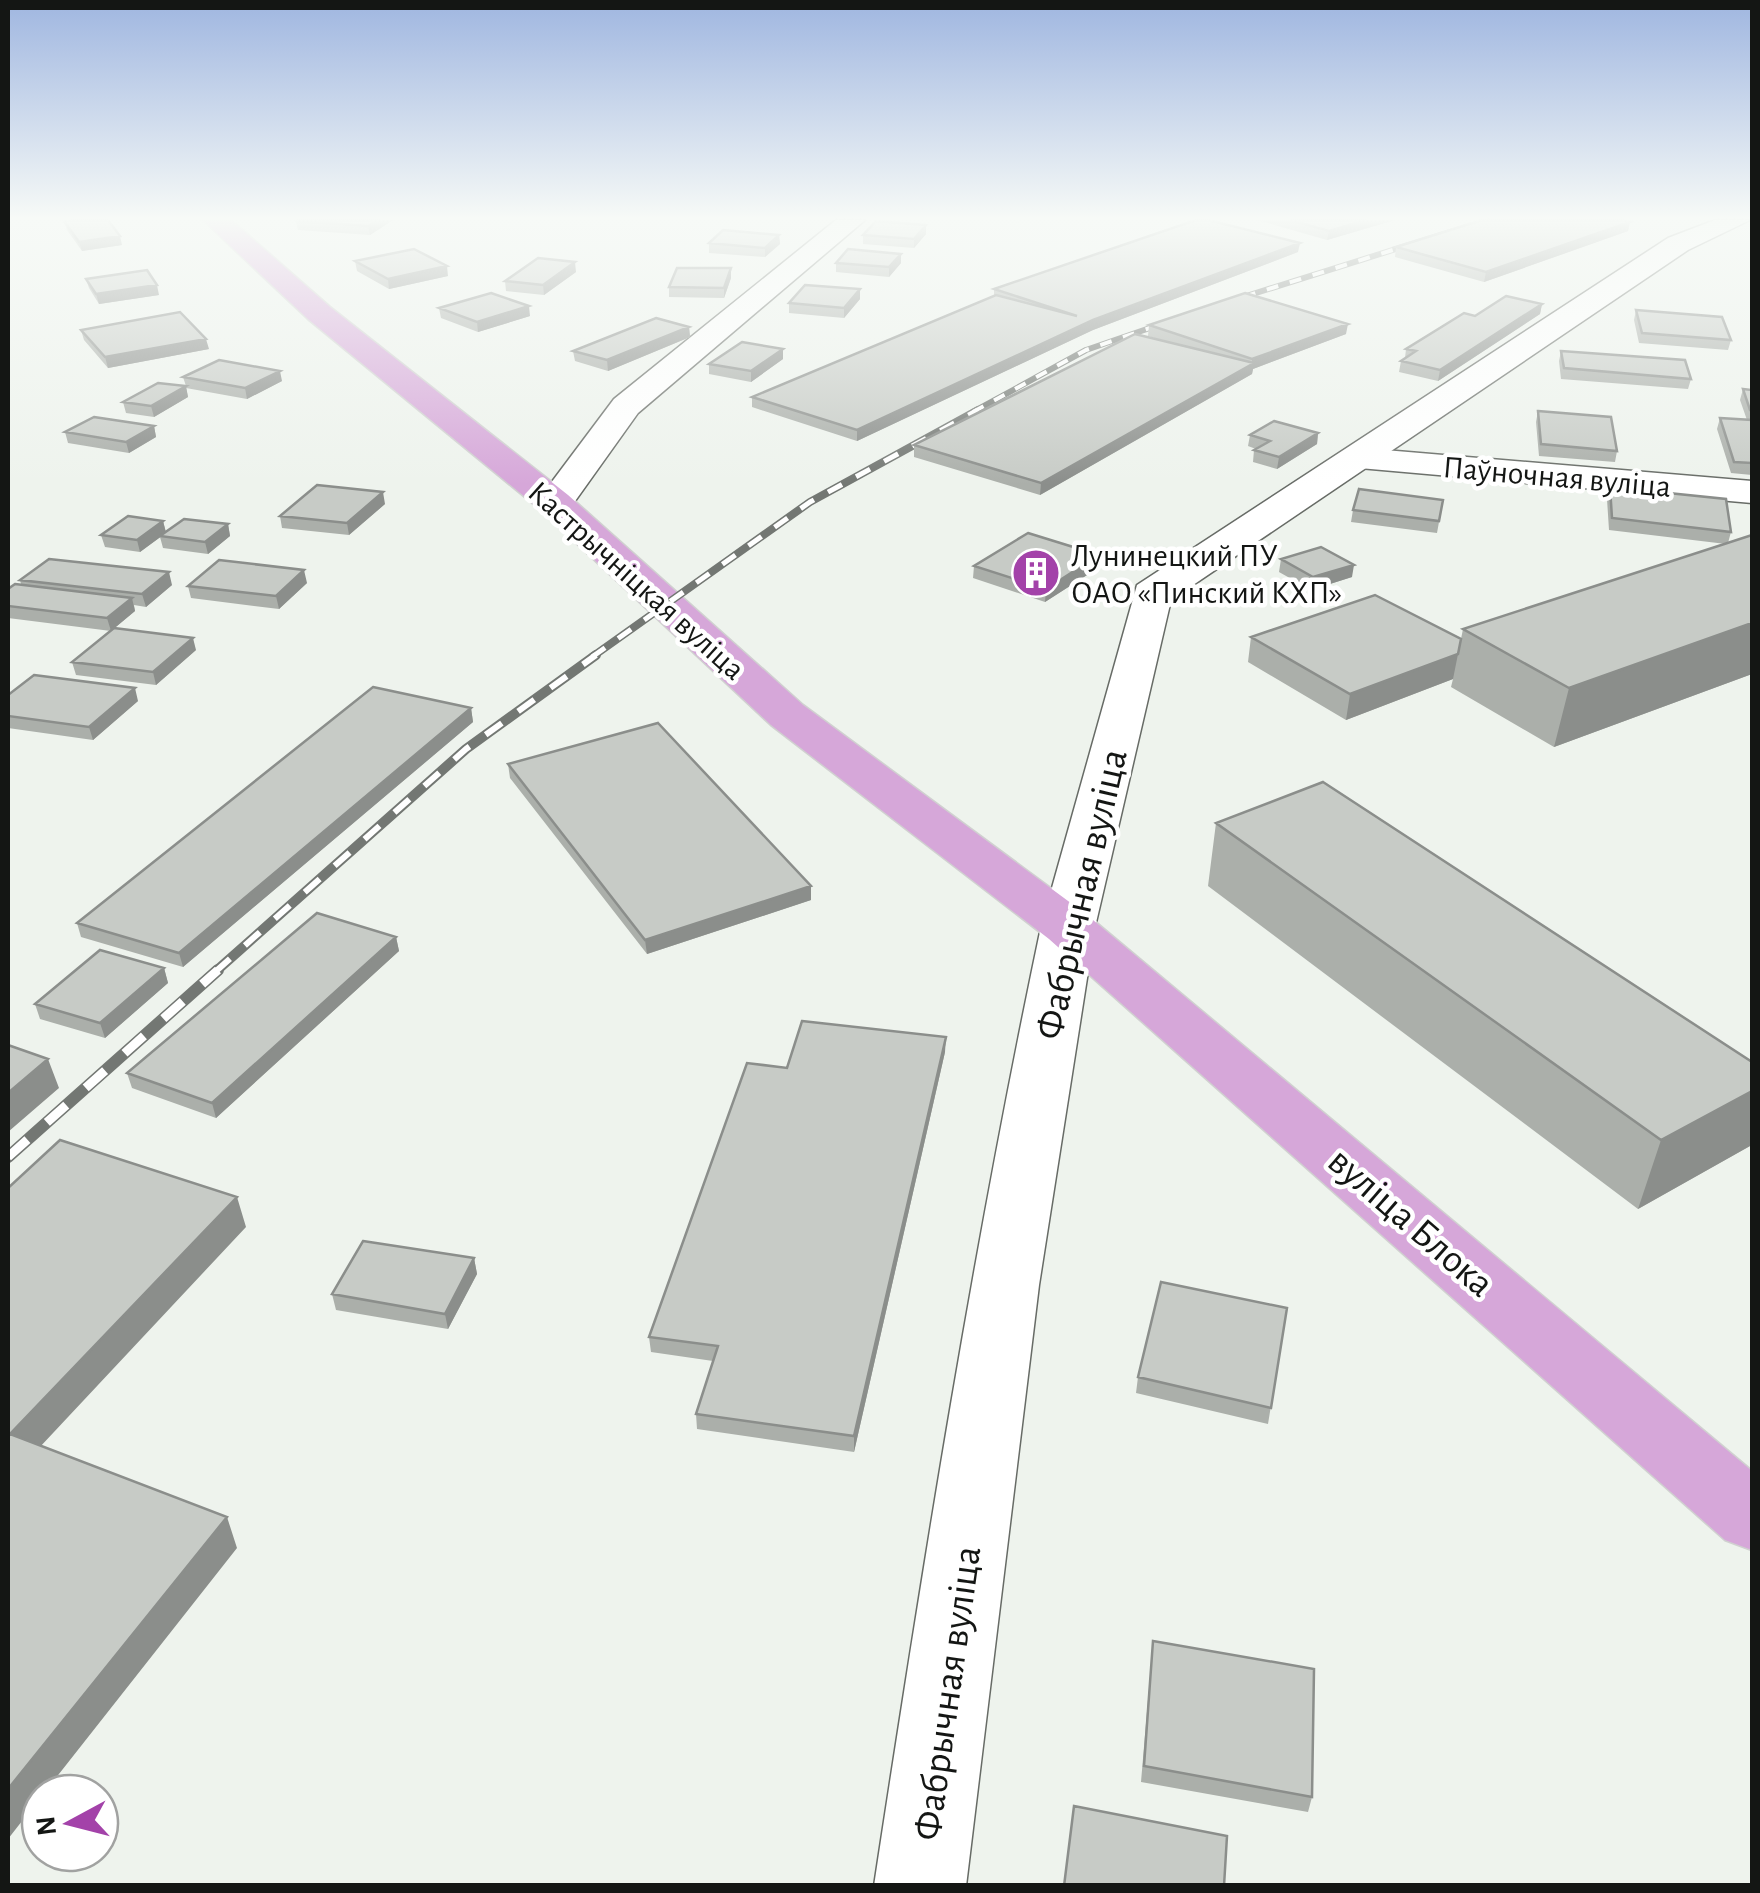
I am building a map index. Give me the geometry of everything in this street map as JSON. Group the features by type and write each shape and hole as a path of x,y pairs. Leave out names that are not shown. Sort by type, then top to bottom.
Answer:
{"main road":[{"name":"Кастрычніцкая вуліца","path":"314,308 555,503 786,715 1068,927"},
{"name":"вуліца Блока","path":"1068,927 1752,1517"}],"street":[{"path":"555,503 626,406 745,308"},
{"name":"Фабрычная вуліца","path":"920,1886 988,1398 1040,1069 1068,927 1152,594 1361,460 1584,308"},
{"name":"Паўночная вуліца","path":"1361,460 1752,492"}],"building":[{"path":"440,308 521,308 477,322"},
{"path":"964,308 1047,308 1077,316 1053,308 1124,308 857,430 752,397"},
{"path":"1199,308 1296,308 1348,324 1252,359 1149,325"},
{"path":"1487,308 1535,308 1440,370 1401,361 1416,351 1406,349 1464,313 1475,316"},
{"path":"1636,310 1722,317 1731,340 1642,333"},
{"path":"180,312 206,339 105,357 81,330"},
{"path":"656,318 689,327 607,360 573,351"},
{"path":"1135,334 1254,363 1041,483 914,445"},
{"path":"742,342 783,349 751,371 709,364"},
{"path":"1561,351 1685,360 1691,379 1564,368"},
{"path":"219,360 280,371 245,388 183,377"},
{"path":"158,383 186,386 151,406 123,402"},
{"path":"1743,389 1752,390 1752,410 1750,410"},
{"path":"1538,411 1611,417 1617,451 1541,444"},
{"path":"94,417 154,426 126,442 65,432"},
{"path":"1720,418 1752,420 1752,463 1734,462"},
{"path":"1274,421 1318,433 1279,457 1254,450 1270,441 1250,435"},
{"path":"317,485 383,492 347,523 280,516"},
{"path":"1610,487 1726,499 1731,532 1612,518"},
{"path":"1359,489 1443,500 1439,521 1353,510"},
{"path":"128,516 163,521 137,540 101,535"},
{"path":"184,519 228,524 205,542 160,536"},
{"name":"Лунинецкий ПУ ОАО «Пинский КХП»","path":"1028,533 1099,555 1046,589 974,566"},
{"path":"1752,535 1752,623 1569,688 1463,629"},
{"path":"1321,547 1354,565 1313,577 1281,559"},
{"path":"49,559 169,572 142,594 20,580"},
{"path":"219,560 304,570 276,596 188,586"},
{"path":"15,584 132,598 107,618 8,606 8,589"},
{"path":"1375,595 1461,639 1458,654 1350,694 1251,637"},
{"path":"114,628 193,638 153,672 72,662"},
{"path":"34,675 135,688 89,727 8,716 8,695"},
{"path":"373,687 471,708 179,953 77,923"},
{"path":"658,723 811,886 645,940 508,764"},
{"path":"1323,782 1752,1062 1752,1091 1661,1140 1216,823"},
{"path":"317,913 396,937 212,1103 127,1073"},
{"path":"100,950 164,968 100,1023 35,1004"},
{"path":"802,1021 946,1037 854,1436 696,1414 718,1346 649,1337 747,1063 787,1068"},
{"path":"8,1045 48,1059 8,1093"},
{"path":"60,1140 237,1197 10,1434 227,1517 8,1789 8,1188"},
{"path":"363,1241 474,1258 445,1314 332,1294"},
{"path":"1161,1282 1287,1308 1271,1408 1138,1377"},
{"path":"1153,1641 1314,1669 1312,1797 1144,1766"},
{"path":"1074,1806 1227,1836 1224,1886 1064,1886"}],"railway":[{"path":"973,412 1086,350 1173,320"},
{"path":"592,657 810,502 978,410"},
{"path":"215,972 466,749 596,655"},
{"path":"8,1157 218,970"}],"place":[{"name":"Лунинецкий ПУ ОАО «Пинский КХП»","path":"1036,573"}]}
